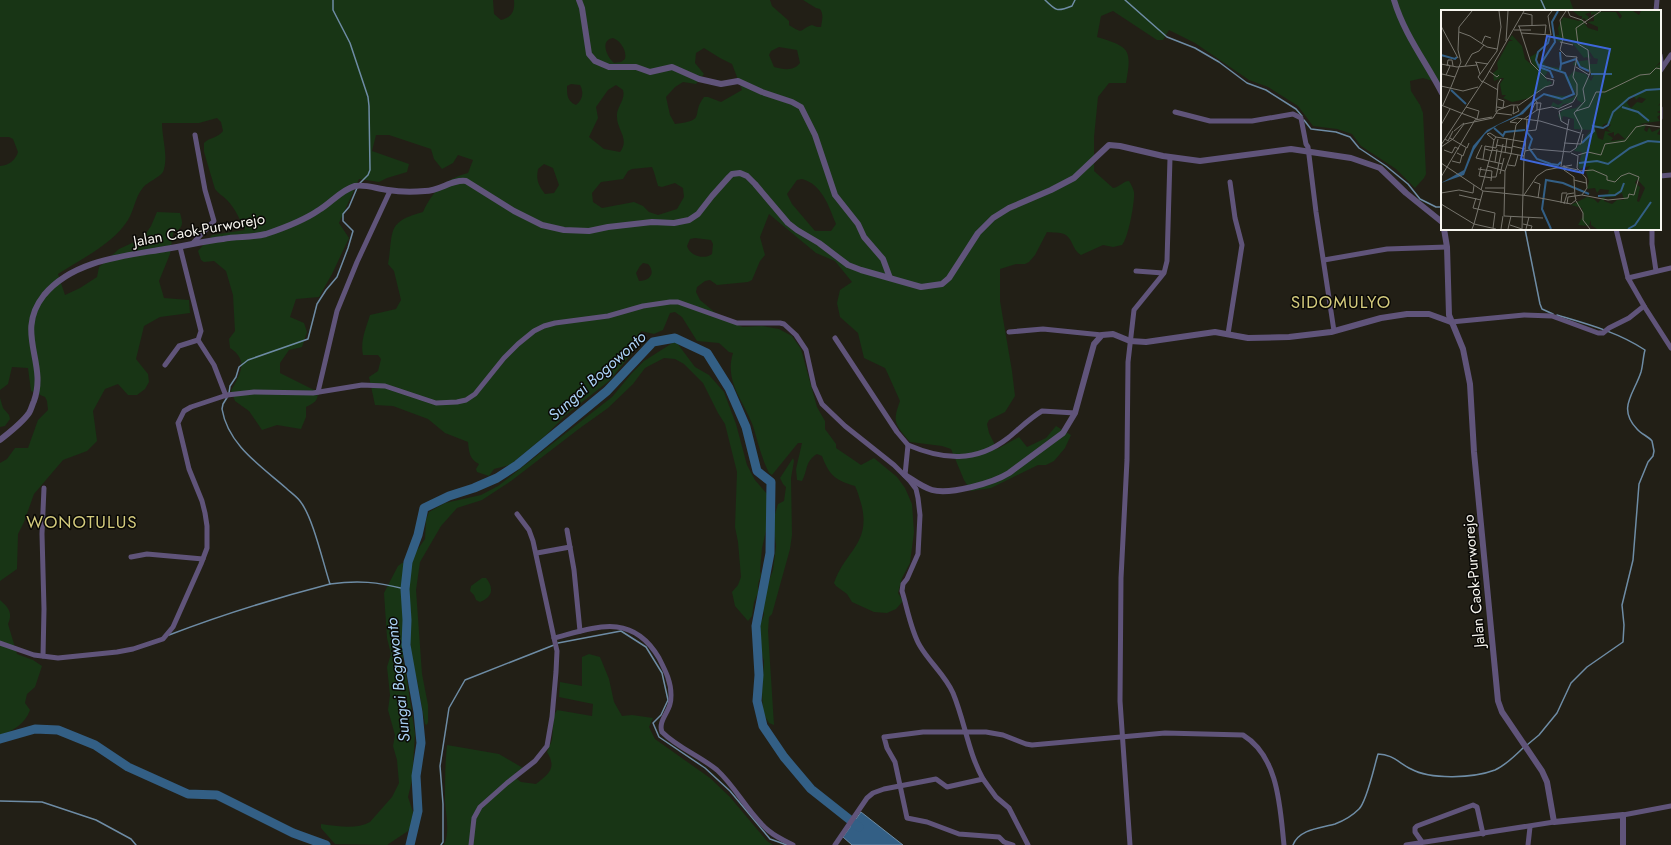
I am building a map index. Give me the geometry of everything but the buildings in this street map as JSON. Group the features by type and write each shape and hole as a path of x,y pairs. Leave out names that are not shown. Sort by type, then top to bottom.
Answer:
{"street":[{"path":"579,0 584,17 589,54 595,61 609,67 636,67 650,72 672,67 699,79 721,84 738,81 801,107 815,135 835,195 858,224 864,237 883,259 890,278"},
{"path":"1394,0 1401,20 1414,47 1441,91"},
{"path":"1656,10 1657,0"},
{"path":"1661,69 1671,55"},
{"path":"1175,112 1210,121 1252,121 1295,114 1300,116 1302,119 1308,152 1334,331"},
{"path":"192,244 214,221 205,190 196,135"},
{"name":"Jalan Caok-Purworejo","path":"0,440 29,413 35,397 38,380 37,363 30,329 37,305 50,288 85,267 105,260 224,238 252,237 285,227 319,210 346,190 356,186 366,186 390,191 426,192 443,188 460,180 466,181 514,211 542,225 564,230 589,231 608,227 652,222 674,223 689,220 698,214 732,174 740,172 747,176 755,184 788,223 848,265 921,287 942,284 949,278 960,258 985,224 1009,208 1051,190 1074,178 1109,146 1120,146 1170,158 1209,161 1291,149 1351,158 1380,168 1388,173 1406,193 1441,221"},
{"path":"1130,845 1120,701 1121,578 1127,460 1127,385 1134,310 1152,289 1163,273 1166,261 1170,158"},
{"path":"1661,176 1671,175"},
{"path":"1228,334 1242,245 1235,218 1230,182"},
{"path":"318,392 338,311 357,262 390,191"},
{"name":"Jalan Caok-Purworejo","path":"1444,230 1447,247 1449,315 1463,349 1470,384 1474,452 1498,701 1502,712 1542,771 1547,782 1554,822"},
{"path":"1616,230 1628,278 1671,348"},
{"path":"1652,230 1652,244 1656,271"},
{"path":"180,247 200,324 201,331 198,340"},
{"path":"1324,260 1387,249 1447,247"},
{"path":"1628,278 1671,268"},
{"path":"1136,271 1163,273"},
{"path":"0,642 58,658 133,649 164,637 173,627 203,559 207,548 208,538 205,512 188,469 178,423 180,416 184,411 191,407 228,395 254,392 286,394 318,392 362,385 374,385 385,386 436,404 457,402 466,400 475,394 504,358 518,344 534,331 544,326 555,323 608,316 643,306 678,302 736,322 774,322 784,324 796,335 806,350 814,386 822,404 845,426 905,473 926,487 936,491 964,488 996,480 1009,473 1058,437 1071,422 1094,344 1100,335"},
{"path":"1009,332 1043,329 1100,335 1113,334 1130,341 1146,342 1204,333 1228,334 1248,338 1289,337 1334,331 1381,318 1407,314 1429,314 1451,322 1524,315 1552,316 1598,333 1602,333 1608,328 1629,318 1644,306"},
{"path":"835,338 897,432 908,445 926,453 953,457 968,456 1000,444 1042,411 1074,413"},
{"path":"198,340 214,365 228,395"},
{"path":"165,365 179,346 198,340"},
{"path":"908,445 905,473 916,489 920,515 918,554 907,579 903,584 902,591 916,639 928,658 942,674 952,692 959,710 973,760 983,780 996,797 1009,808 1027,844 1020,845"},
{"path":"43,654 44,609 42,534 44,488"},
{"path":"471,845 474,818 480,807 535,761 547,746 554,701 557,651 537,553 529,530 517,514"},
{"path":"567,530 580,631"},
{"path":"537,553 570,546"},
{"path":"132,557 147,554 203,559"},
{"path":"554,640 580,631 612,625 633,632 646,641 658,656 667,673 671,686 671,703 661,724 662,732 716,769 732,785 769,831 793,845"},
{"path":"1013,845 1004,842 999,837 960,834 927,822 909,820 906,817 895,762 887,748 884,737 923,732 994,733 1032,745 1165,733 1243,735 1249,739 1265,760 1271,771 1280,808 1284,845"},
{"path":"836,843 867,798 878,790 938,779 947,787 983,780"},
{"path":"1422,842 1415,832 1417,826 1473,805 1477,807 1484,834"},
{"path":"1406,845 1422,842 1429,843 1554,822 1623,815 1671,806"},
{"path":"1623,815 1623,845"},
{"path":"1528,845 1530,827"}],"green space":[{"path":"0,0 493,0 494,14 501,20 508,17 512,13 514,0 770,0 772,6 789,21 789,25 800,31 812,25 821,27 822,20 822,13 820,9 803,0 1570,0 1574,10 1441,10 1441,84 1423,78 1410,81 1411,91 1423,113 1426,174 1415,188 1396,169 1361,146 1352,134 1337,129 1313,126 1298,106 1268,87 1249,80 1195,43 1169,30 1163,40 1157,40 1113,11 1101,16 1097,37 1122,47 1126,51 1129,63 1126,83 1109,83 1098,97 1094,137 1094,171 1113,188 1129,181 1134,192 1131,220 1127,236 1122,245 1113,247 1103,245 1081,255 1078,253 1067,236 1060,233 1047,232 1035,255 1029,262 1000,269 1000,301 1015,396 1005,412 989,420 987,424 989,433 997,449 1019,437 1027,447 1046,438 1056,426 1071,435 1065,448 1054,461 1046,465 1038,465 991,488 971,491 964,480 951,449 942,446 910,442 905,436 896,423 896,414 900,401 885,368 864,358 858,333 840,317 837,303 840,290 852,282 835,261 816,253 769,214 760,237 765,255 760,261 752,280 748,282 717,285 710,280 705,281 697,287 696,292 700,300 724,320 743,327 762,326 779,329 792,336 801,349 817,407 825,421 825,429 836,444 836,448 861,465 874,458 897,477 905,488 912,504 914,532 910,563 902,578 898,593 903,601 896,609 887,613 874,612 852,602 847,594 834,583 844,563 860,539 863,530 864,520 862,507 855,486 834,476 827,468 822,456 817,454 810,460 802,481 797,480 796,469 802,443 798,443 772,475 769,473 753,426 733,382 731,363 733,353 729,352 719,343 697,341 682,317 675,312 670,313 663,330 654,334 641,331 634,351 609,381 567,414 546,435 510,465 494,469 489,476 477,472 476,469 479,464 471,457 468,442 445,433 428,419 393,406 375,405 369,377 378,371 381,359 378,355 363,355 362,345 370,315 396,309 401,300 394,271 388,264 392,236 397,224 402,220 423,212 431,197 441,186 452,179 468,173 473,160 458,155 453,163 442,169 434,159 431,149 389,135 376,135 372,151 409,164 407,172 379,182 359,179 339,223 349,238 319,297 296,299 290,317 304,323 307,332 302,347 289,350 280,363 280,373 318,392 317,398 313,403 306,407 306,417 301,429 277,425 262,430 249,411 235,401 231,391 239,374 241,363 240,358 230,348 229,339 235,331 233,295 226,271 214,261 204,262 201,260 198,251 212,235 245,230 237,214 227,200 215,189 204,152 204,143 219,135 223,131 221,122 217,118 199,123 162,123 165,152 163,172 144,186 128,220 122,229 105,244 58,274 65,295 80,288 97,277 99,267 119,249 143,238 151,226 157,212 180,213 182,225 173,233 170,254 159,281 164,298 189,300 190,313 160,317 144,326 136,359 148,374 149,382 145,389 137,395 128,395 118,384 105,389 93,411 97,441 87,451 63,460 34,494 18,534 17,569 0,581 0,463 7,459 15,448 28,448 38,420 48,410 45,397 31,391 28,368 12,367 8,384 0,390 0,166 11,162 18,152 13,139 9,137 0,137","holes":["609,39 616,39 621,44 625,53 625,59 621,62 614,63 607,53 605,45","779,47 797,50 800,63 791,69 774,67 769,55 771,51","704,48 732,64 742,90 721,102 704,97 700,103 697,116 695,118 691,121 675,124 670,115 666,97 675,87 683,82 696,84 704,74 695,63 696,53","571,84 580,85 582,96 576,105 569,100 567,86","616,85 623,90 624,94 617,113 624,143 620,152 604,149 589,137 598,118 596,107 608,90","544,164 553,168 559,185 554,193 545,194 537,179 538,169","652,167 658,186 662,187 675,183 683,188 684,197 677,209 658,215 649,212 643,206 634,202 602,208 593,202 592,193 601,182 623,179 628,171 632,169","802,179 809,182 820,191 831,210 836,224 831,231 815,231 792,204 787,194 797,180","695,238 711,240 713,244 712,254 705,257 694,255 687,246 690,239","643,263 648,264 652,270 651,276 643,281 639,281 636,273"]},
{"path":"674,342 677,343 695,367 709,375 724,392 736,424 747,465 755,480 767,494 768,522 762,548 761,575 758,584 758,593 754,602 752,616 748,621 735,606 732,592 738,585 741,577 735,527 737,472 725,424 703,383 684,364 675,359 664,358 645,368 633,384 608,408 511,481 482,500 457,508 441,526 420,562 416,590 422,674 428,705 428,722 427,725 425,724 413,666 409,634 411,615 408,591 410,565 415,553 425,539 426,520 429,512 445,503 481,495 498,486 612,397 644,361"},
{"path":"0,398 3,408 9,415 10,419 5,426 0,427"},
{"path":"793,458 794,461 791,478 792,535 790,549 772,614 769,617 768,631 774,725 769,723 763,713 762,693 764,661 759,646 759,627 764,615 762,604 773,570 776,546 773,521 778,504 784,501 786,487 780,478"},
{"path":"404,563 403,662 415,734 412,780 408,797 413,812 410,827 408,831 387,845 335,844 321,828 321,824 353,827 370,822 392,797 399,783 397,760 393,746 395,735 388,710 390,695 387,667 391,654 387,638 384,593 398,566"},
{"path":"482,578 486,578 489,582 491,592 488,598 480,602 476,600 470,591 471,586"},
{"path":"0,600 6,606 10,614 8,624 17,654 33,660 42,666 35,687 27,694 25,703 30,710 28,715 18,726 0,735"},
{"path":"589,654 600,657 609,679 614,702 622,716 632,715 653,718 649,727 655,739 710,778 730,797 767,841 773,845 444,845 447,834 445,766 447,745 499,754 523,768 515,773 517,779 521,782 536,784 548,774 551,767 550,758 547,752 552,740 554,715 557,710 592,716 593,704 559,697 560,682 582,686 582,657"}],"water":[{"path":"861,812 903,845 852,845 843,837"}],"waterway":[{"path":"333,0 333,10 350,43 368,97 370,170 368,175 360,183"},
{"path":"1045,0 1054,8 1060,10 1072,6 1075,0"},
{"path":"1125,0 1167,37 1195,48 1219,62 1247,83 1266,90 1296,109 1302,116"},
{"path":"1541,0 1546,10"},
{"path":"1304,120 1311,129 1336,132 1350,137 1359,148 1386,166 1408,184 1420,199 1436,207 1441,207"},
{"path":"229,393 230,386 236,377 239,367 248,360 308,339 317,304 337,277 348,248 353,231 343,221 343,214 349,207 357,188"},
{"path":"1525,230 1540,304 1542,309 1553,314"},
{"path":"1527,745 1539,735 1557,713 1571,683 1587,667 1623,642 1624,625 1622,605 1633,560 1639,484 1654,451 1652,441 1637,429 1628,414 1629,401 1641,372 1645,350 1613,333 1557,315"},
{"name":"Sungai Bogowonto","path":"410,845 418,811 416,776 421,743 418,712 406,645 407,620 405,589 408,562 418,535 424,508 449,496 474,488 497,478 517,465 607,391 653,342 675,338 707,353 729,388 746,427 757,471 771,482 770,553 756,626 759,675 757,701 763,726 784,757 811,789 859,827"},
{"path":"228,396 222,409 225,422 238,444 247,454 295,496 305,508 330,584 368,582 405,589"},
{"path":"169,635 249,607 330,584"},
{"path":"558,643 621,631 646,647 662,673 668,700 661,715 653,723 659,737 705,768 730,791 770,839 787,845"},
{"path":"441,845 443,842 443,804 440,766 449,708 465,680 554,645"},
{"name":"Sungai Bogowonto","path":"0,739 35,729 58,730 95,745 128,767 188,794 217,795 293,833 326,845"},
{"path":"1293,845 1305,832 1338,823 1345,820 1359,809 1365,799 1378,754 1391,757 1419,773 1453,777 1476,775 1495,770 1507,763 1524,747"},
{"path":"0,801 42,802 96,820 131,839 136,845"}],"district":[{"name":"SIDOMULYO","path":"1341,302"},
{"name":"WONOTULUS","path":"82,522"}]}
